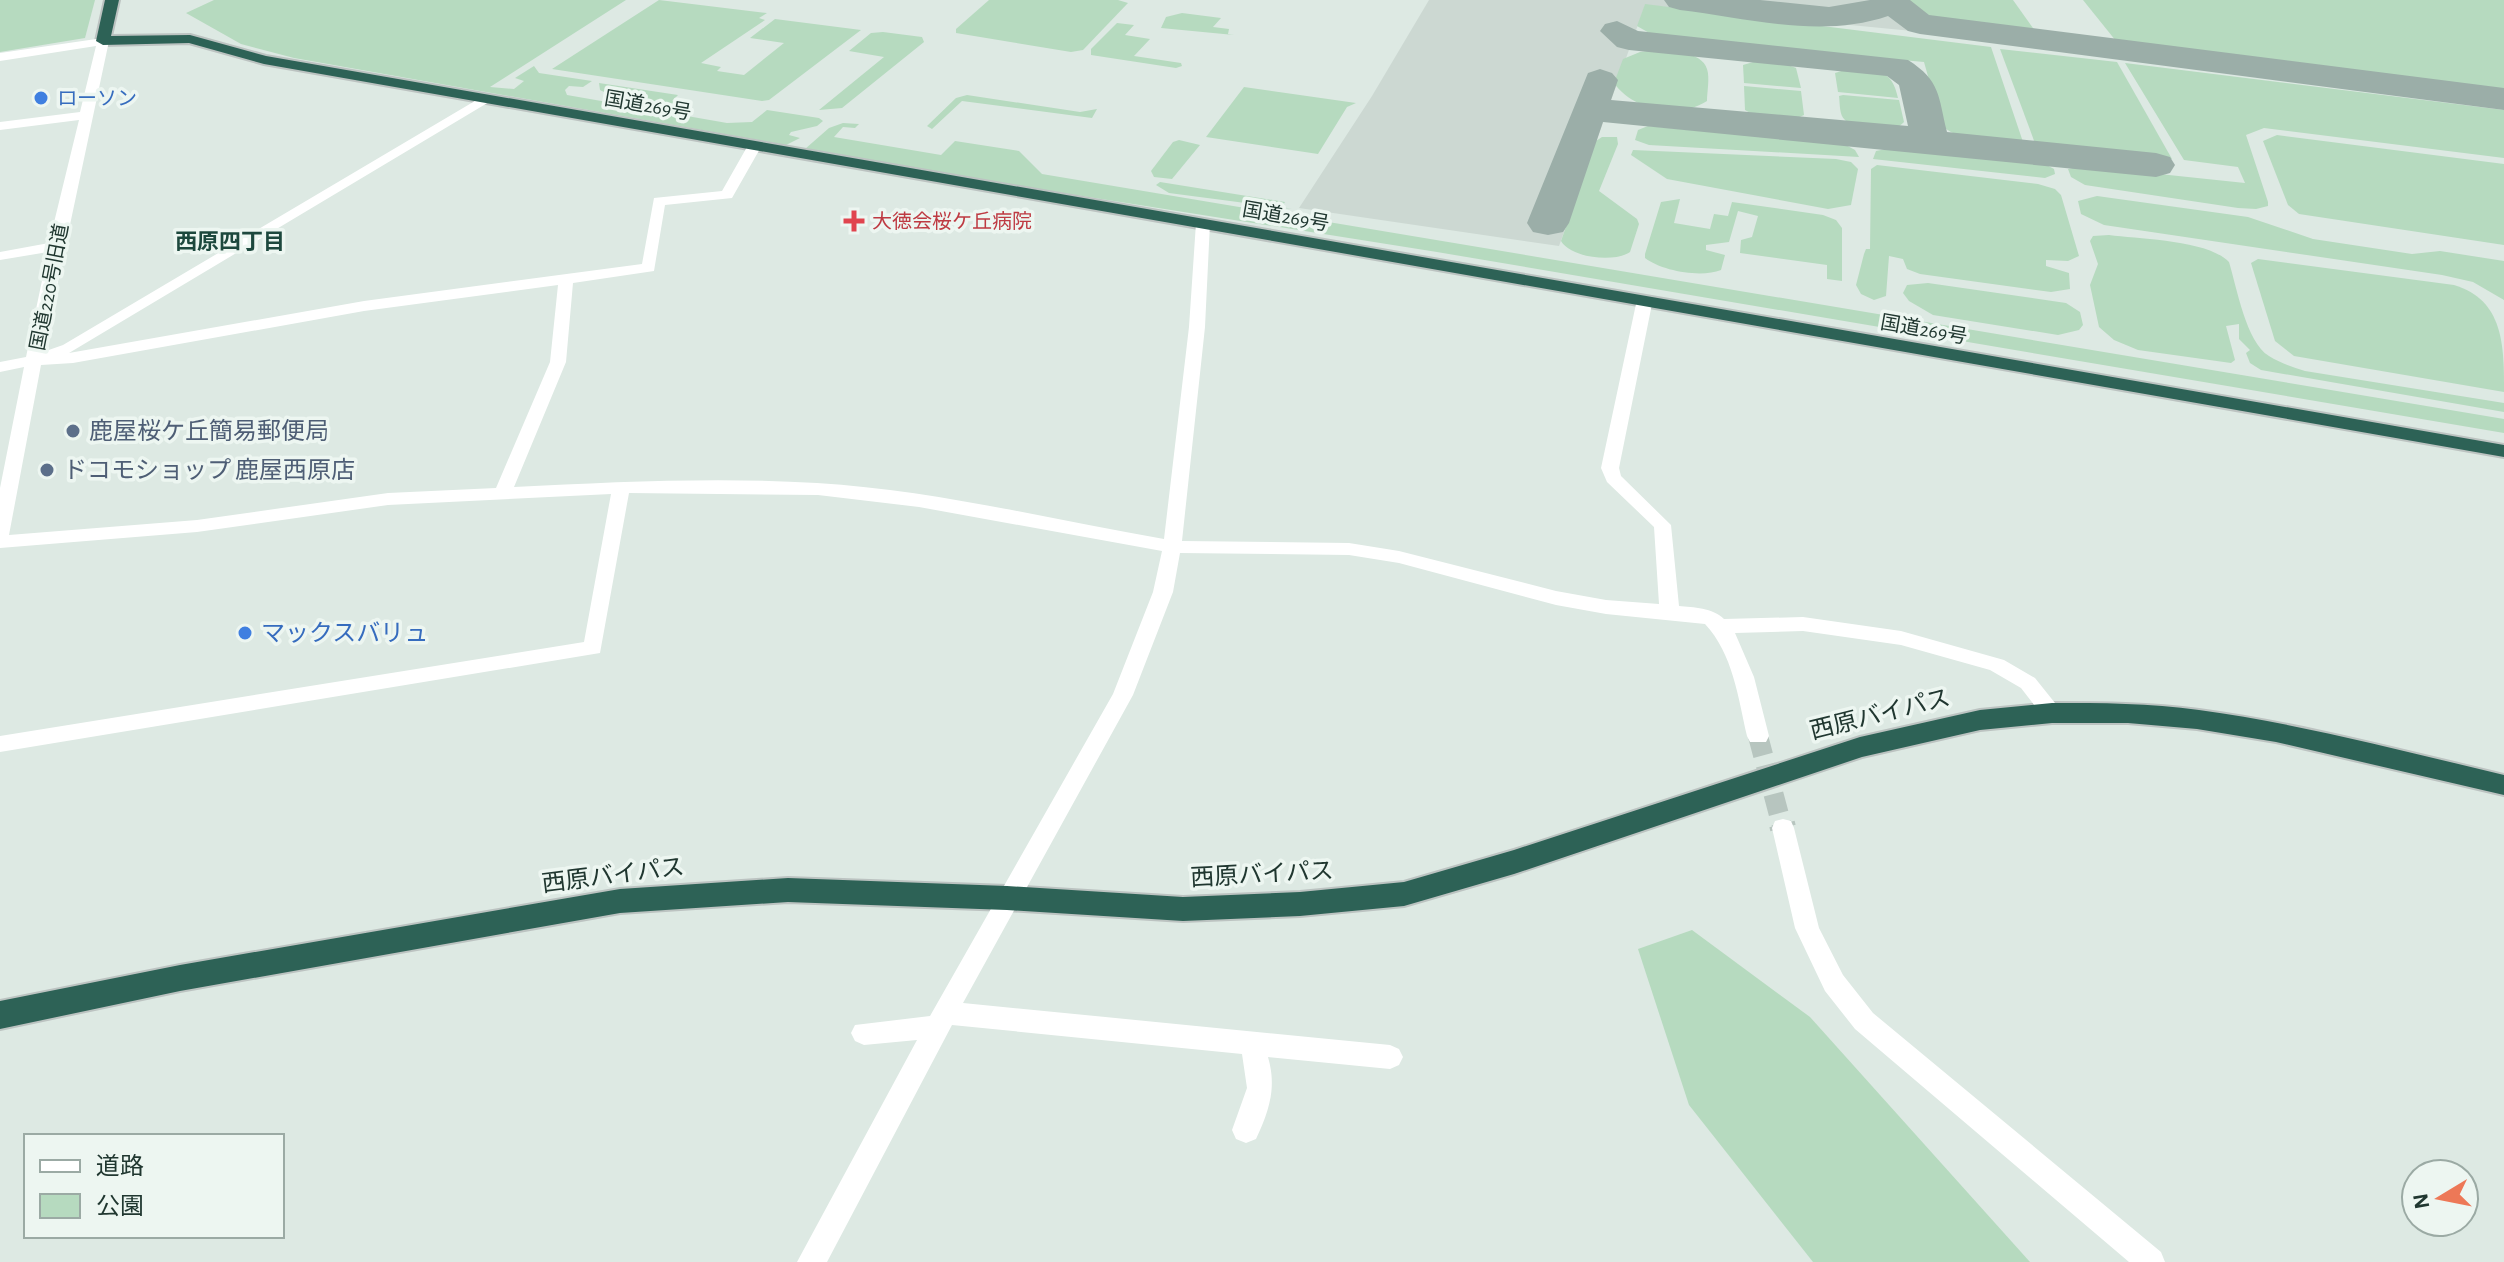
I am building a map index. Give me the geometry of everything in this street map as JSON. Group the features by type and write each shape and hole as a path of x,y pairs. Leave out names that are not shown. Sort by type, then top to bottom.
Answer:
{"highway":[{"path":"103,41 112,0"},
{"name":"国道269号","path":"103,41 144,36 190,39 264,60 1203,223 1644,304 2504,451"},
{"name":"西原バイパス","path":"0,1015 240,967 620,901 788,890 1007,898 1183,909 1300,904 1404,894 1514,862 1860,747 1980,720 2052,713 2128,713 2197,719 2276,732 2504,785"}],"street":[{"path":"0,57 103,41"},
{"name":"国道220号旧道","path":"1,523 56,246 103,41"},
{"path":"35,360 81,341 485,99"},
{"path":"0,126 88,115"},
{"path":"0,367 35,360 73,358 364,306 649,268 659,201 727,195 754,147"},
{"path":"811,1262 1007,898 1123,695 1163,592 1172,547 1197,327 1203,223"},
{"path":"0,256 56,246"},
{"path":"502,494 558,362 566,280"},
{"path":"1644,304 1610,468 1613,478 1662,525 1669,612"},
{"path":"0,542 197,526 388,499 736,486 818,489 919,501 1172,547 1349,549 1399,557 1556,598 1606,607 1695,614 1712,619 1720,626 1744,677 1758,736"},
{"path":"0,744 593,648 621,490"},
{"path":"1720,626 1803,624 1901,638 1997,665 2028,683 2052,713"},
{"path":"1783,828 1807,928 1834,983 1864,1021 2151,1262"},
{"path":"864,1033 941,1020 1251,1043 1390,1057"},
{"path":"1246,1130 1259,1104 1262,1076 1251,1043"}],"shaded area":[{"path":"1429,0 1912,0 1933,33 1645,5 1559,246 1299,208 1372,96"}],"green space":[{"path":"0,0 95,0 85,38 0,52"},
{"path":"214,0 626,0 490,87 514,89 524,81 515,78 534,66 539,73 592,81 583,87 569,86 565,90 567,95 727,123 752,122 767,110 823,121 817,126 791,132 789,135 800,138 786,145 294,58 241,44 186,13"},
{"path":"659,0 767,13 759,18 765,20 701,63 721,67 717,71 744,75 784,43 750,38 775,19 861,30 769,100 762,101 552,69"},
{"path":"989,0 1118,0 1128,3 1083,50 1071,52 956,33 956,29"},
{"path":"1906,0 2013,0 2038,35 1987,32 1948,23 1930,17"},
{"path":"2083,0 2504,0 2504,92 2120,46"},
{"path":"1645,4 1991,47 2023,142 1981,142 1942,126 1924,62 1672,39 1651,34 1637,26"},
{"path":"1182,13 1221,18 1213,27 1229,29 1228,34 1234,35 1161,28 1166,17"},
{"path":"1117,23 1134,25 1125,35 1150,39 1134,56 1181,63 1182,66 1176,68 1091,55 1091,49"},
{"path":"871,33 922,37 924,42 842,108 819,110 884,57 849,51"},
{"path":"2000,49 2117,62 2172,159 2036,146"},
{"path":"1655,50 1692,55 1704,63 1708,77 1707,101 1695,107 1670,111 1644,106 1622,92 1614,83 1623,59"},
{"path":"1760,60 1796,68 1801,88 1744,83 1743,65"},
{"path":"2125,63 2504,110 2504,158 2264,128 2246,135 2268,206 2238,208 2085,185 2071,177 2068,169 2083,166 2245,183 2238,167 2184,160"},
{"path":"1851,68 1882,73 1892,82 1898,98 1838,92 1835,73"},
{"path":"599,83 678,95 672,101 679,104 614,97 600,90"},
{"path":"1744,86 1801,91 1804,115 1781,120 1766,119 1745,110"},
{"path":"1244,87 1356,103 1347,107 1318,154 1206,137"},
{"path":"967,95 1080,112 1097,109 1092,118 962,101 932,129 927,126 956,98"},
{"path":"1839,96 1899,100 1904,122 1884,131 1858,128 1842,115"},
{"path":"843,123 859,124 855,128 843,127 834,137 941,155 955,141 1019,151 1042,174 2504,419 2504,433 1437,252 912,169 805,149 829,128"},
{"path":"1648,126 1844,144 1855,150 1859,157 1649,145 1635,140 1638,130"},
{"path":"2277,135 2504,164 2504,245 2299,214 2288,205 2263,141"},
{"path":"1602,137 1617,137 1618,144 1599,191 1637,219 1639,224 1630,252 1604,258 1583,255 1561,241 1596,141"},
{"path":"1179,140 1200,145 1172,179 1154,177 1151,171 1173,142"},
{"path":"1891,148 2043,163 2054,169 2055,174 2045,178 1873,159 1876,151"},
{"path":"1633,150 1836,159 1851,162 1858,169 1851,205 1828,209 1667,179 1631,155"},
{"path":"1877,165 2038,184 2055,189 2061,195 2079,256 2068,261 2046,260 2046,266 2069,273 2070,289 2051,292 1920,274 1907,269 1903,259 1889,256 1886,296 1874,300 1861,294 1856,285 1864,254 1866,249 1870,249 1871,169"},
{"path":"1160,182 1285,202 1282,207 1292,209 1169,193 1156,185"},
{"path":"2097,196 2248,217 2313,239 2412,254 2440,251 2504,261 2504,300 2473,282 2442,275 2104,225 2081,214 2078,201"},
{"path":"1680,199 1674,223 1710,229 1714,214 1728,216 1732,202 1823,215 1836,220 1842,228 1842,281 1827,279 1827,265 1740,253 1741,240 1752,237 1758,216 1738,211 1729,242 1706,245 1706,250 1725,255 1721,270 1693,273 1652,263 1645,258 1645,254 1661,202"},
{"path":"2109,235 2190,245 2206,249 2229,262 2243,314 2254,339 2269,356 2282,363 2305,371 2504,403 2504,412 2261,370 2250,363 2246,353 2250,350 2239,339 2239,324 2226,326 2235,360 2231,363 2138,350 2114,340 2099,327 2090,285 2098,264 2090,241 2093,236"},
{"path":"2258,259 2454,285 2471,292 2492,313 2498,327 2504,392 2294,356 2275,341 2251,263"},
{"path":"1928,283 2066,303 2080,312 2083,325 2079,330 2058,335 1933,315 1909,301 1903,293 1907,285"},
{"path":"1692,930 1810,1017 2030,1262 1813,1262 1689,1105 1638,949"}],"taxiway":[{"path":"1680,0 1760,10"},
{"path":"1729,0 1787,15 1829,17 1870,11 1887,5 1889,0"},
{"path":"1894,0 1898,8 1920,24 2504,99"},
{"path":"1617,31 1629,40 1896,67 1916,80 1928,133 1902,139"},
{"path":"1587,115 1600,80"},
{"path":"1587,115 1613,111 1902,139"},
{"path":"1548,223 1587,115"},
{"path":"1902,139 2156,165"}],"tunnel":[{"path":"1758,736 1782,826"},
{"path":"1782,824 1783,828"}],"place":[{"name":"ローソン","path":"41,98"},
{"name":"大徳会桜ケ丘病院","path":"854,221"},
{"name":"鹿屋桜ケ丘簡易郵便局","path":"73,431"},
{"name":"ドコモショップ 鹿屋西原店","path":"47,470"},
{"name":"マックスバリュ","path":"245,633"}],"district":[{"name":"西原四丁目","path":"230,241"}]}
